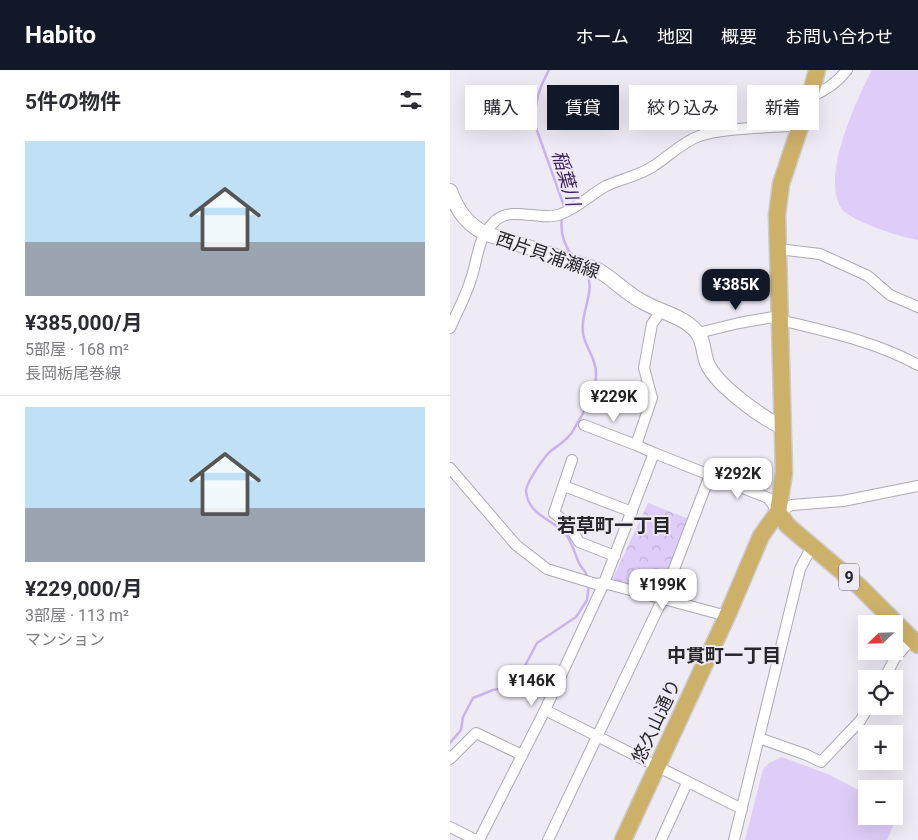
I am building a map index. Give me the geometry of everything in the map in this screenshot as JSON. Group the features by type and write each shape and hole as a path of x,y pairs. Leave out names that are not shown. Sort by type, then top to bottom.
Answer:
{"main road":[{"path":"813,85 817,70"},
{"path":"778,512 784,473 776,215 781,184 799,130"},
{"name":"西片貝浦瀬線","path":"450,191 462,216 467,222 484,233 596,269 641,302 684,321 698,333"},
{"path":"698,333 706,363 719,381 769,420 782,427"},
{"name":"9","path":"778,512 788,526 860,586 915,642"},
{"name":"悠久山通り","path":"623,840 727,616 761,536 778,512"}],"street":[{"path":"819,93 834,84 847,70"},
{"path":"450,328 471,279 484,233 497,220 505,215 559,215 567,212 590,195 608,185 651,168 683,145 701,136 747,129"},
{"path":"778,249 820,254 868,276 890,295 918,307"},
{"path":"636,445 652,398 644,368 652,324 662,311"},
{"path":"698,333 779,316 784,321 845,336 891,351 918,364"},
{"path":"584,425 768,498 778,512 792,505 843,502 918,486"},
{"path":"450,828 478,840 545,710 600,583 615,556 654,453"},
{"path":"572,460 554,513 569,525 579,542 615,556"},
{"path":"450,468 516,545 547,569 727,616"},
{"path":"548,840 663,598 710,475"},
{"path":"564,486 632,512"},
{"path":"734,840 800,569 812,546"},
{"path":"889,670 895,658 915,642"},
{"path":"545,710 742,809"},
{"path":"759,738 821,762 864,715"},
{"path":"450,759 476,733 522,755"},
{"path":"661,840 687,783"}],"green space":[{"path":"872,70 918,70 918,240 889,232 854,218 841,208 836,194 835,177 843,138"},
{"path":"648,503 689,519 660,593 616,583 613,578"},
{"path":"782,757 830,775 858,790 858,825 893,825 887,840 745,840 763,769 769,763"}],"waterway":[{"name":"稲葉川","path":"549,70 538,96 535,110 535,125 564,206 563,211"},
{"name":"稲葉川","path":"562,216 561,227 563,237 572,255"},
{"name":"稲葉川","path":"585,271 588,277 589,289 583,329 584,339 596,370 594,388 572,432 545,457 532,476 526,491 535,511 567,535 588,579"},
{"name":"稲葉川","path":"450,743 461,730 463,717 473,698 493,690 510,687 519,677 537,643 576,617 587,600 589,584"}],"district":[{"name":"若草町一丁目","path":"614,525"},
{"name":"中貫町一丁目","path":"724,655"}]}
